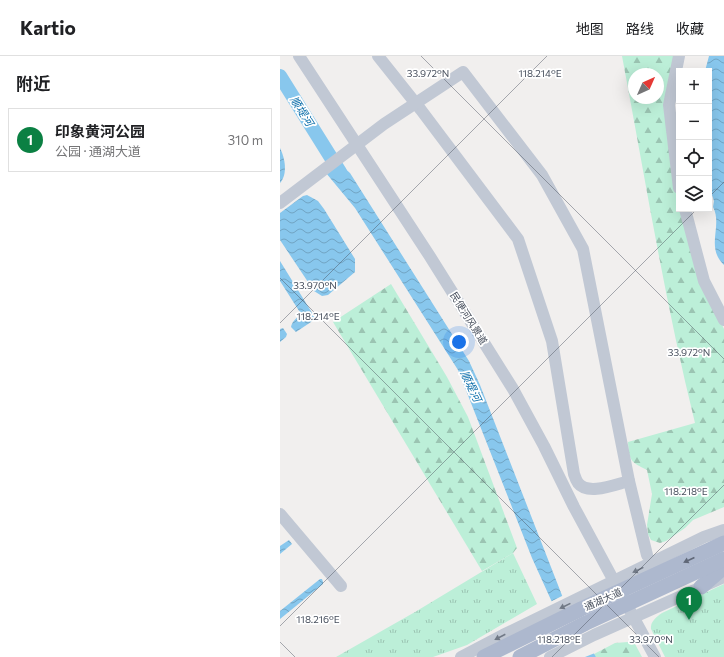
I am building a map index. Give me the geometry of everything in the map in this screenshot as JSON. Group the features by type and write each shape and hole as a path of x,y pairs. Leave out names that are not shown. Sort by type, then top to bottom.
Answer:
{"main road":[{"name":"通湖大道","path":"520,657 557,645 586,616 671,576 724,543"},
{"name":"通湖大道","path":"671,576 724,559"},
{"path":"701,587 724,567"},
{"name":"通湖大道","path":"484,657 512,643 549,619 586,616"},
{"path":"512,643 533,622"}],"street":[{"name":"民便河风景道","path":"299,56 355,146 429,255 513,388 574,507 656,657"},
{"path":"378,56 421,110 518,239 552,341 571,460 578,484 584,487 600,489 629,481"},
{"path":"678,176 669,105 679,56"},
{"path":"280,203 414,103 463,72 542,175 583,249 629,481 647,555"},
{"path":"686,212 704,281 724,320"},
{"path":"280,514 341,586"},
{"path":"586,616 624,598 704,538 724,530"},
{"path":"624,598 701,587 724,578"},
{"path":"461,657 533,622 549,619"},
{"path":"550,657 557,645"}],"green space":[{"path":"622,56 674,56 673,171 676,184 676,212 682,212 705,289 724,329 724,507 693,520 685,528 666,541 660,543 651,540 648,534 647,525 652,494 647,470 634,463 630,457 628,442 695,423 674,332 631,104 664,104 664,68 628,68 628,89"},
{"path":"391,284 447,377 468,417 517,548 513,553 482,571 333,322"},
{"path":"513,553 537,604 467,645 433,657 336,657 415,612"},
{"path":"724,584 724,657 665,657 651,629 651,624 654,620 662,613"},
{"path":"628,642 635,644 642,657 596,657 594,654 615,643"}],"water":[{"path":"709,56 724,56 724,265 718,258 715,244 716,214 713,207 714,201 712,195 712,68 706,68"},
{"path":"280,148 283,156 285,171 283,179 280,183"},
{"path":"339,163 350,173 469,361 480,385 565,603 596,657 575,657 570,642 532,558 458,370 355,208 326,173"},
{"path":"307,195 318,201 324,209 355,259 355,272 328,295 322,296 314,291 280,240 280,213 303,196"},
{"path":"280,261 314,316 314,320 296,332 291,327 301,314 280,281"},
{"path":"283,328 287,334 286,337 280,342 280,329"},
{"path":"289,540 292,544 280,554 280,546"},
{"path":"320,579 322,579 323,584 280,619 280,611"}],"pier":[{"path":"564,595 595,653 585,657 573,657 569,643 550,602"}],"waterway":[{"name":"顺堤河","path":"280,76 340,172"}],"place":[{"name":"印象黄河公园","path":"689,620"}]}
